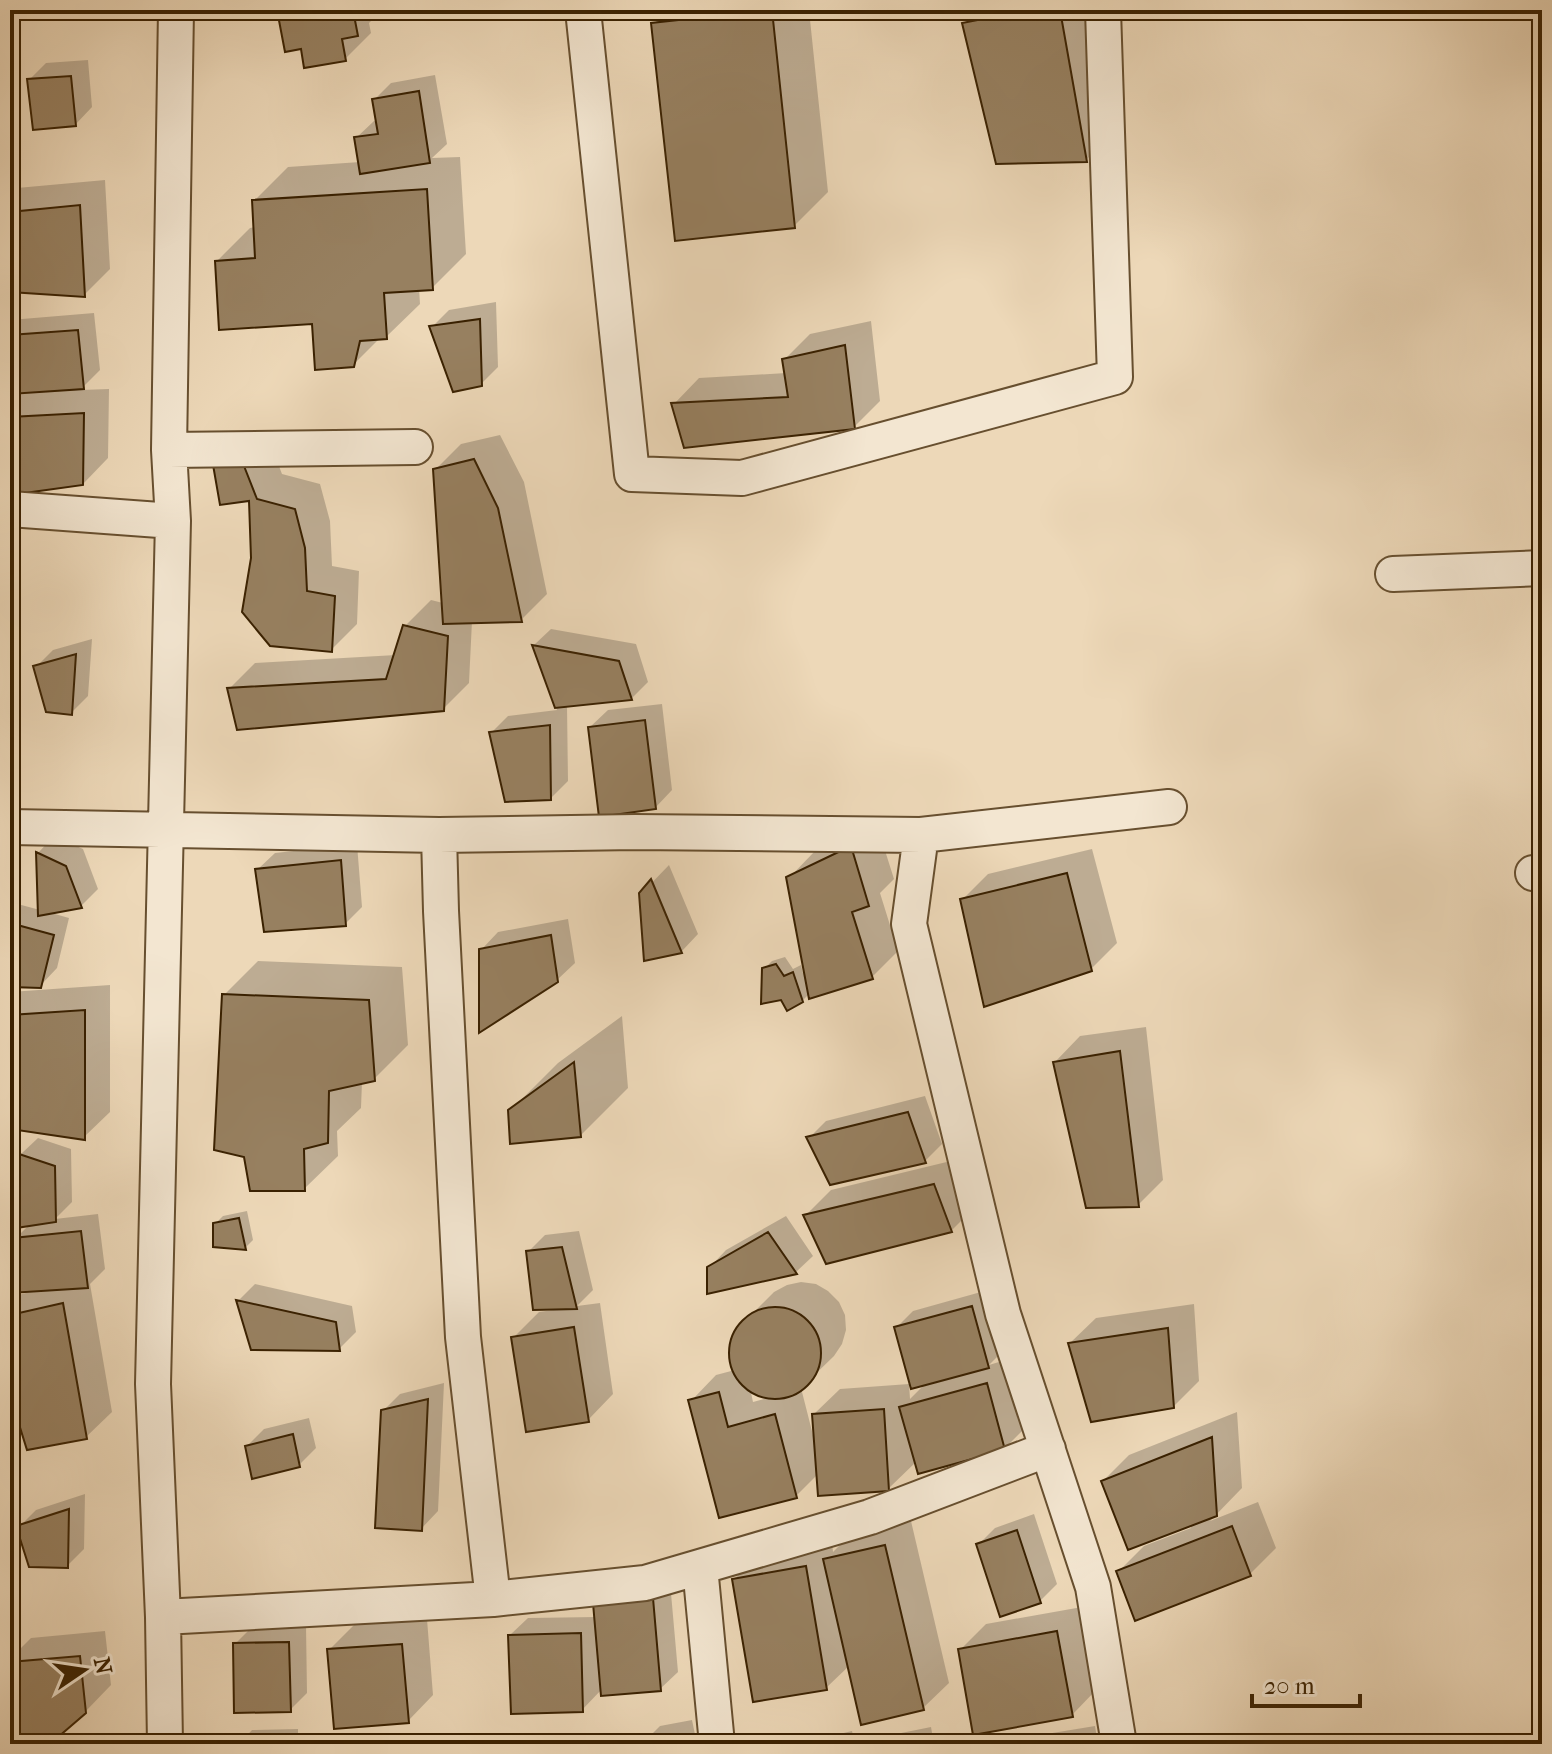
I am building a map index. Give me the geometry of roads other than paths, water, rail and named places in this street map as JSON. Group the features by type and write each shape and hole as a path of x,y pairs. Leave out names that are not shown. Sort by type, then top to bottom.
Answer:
{"street":[{"path":"165,1744 153,1384 173,521 169,450 176,10"},
{"path":"583,10 632,474 742,478 1115,377 1103,10"},
{"path":"169,450 415,447"},
{"path":"10,509 173,521"},
{"path":"1393,574 1542,568"},
{"path":"10,827 439,835 635,832 921,835 1169,807"},
{"path":"439,835 463,1337 493,1599"},
{"path":"921,835 909,924 1003,1314 1093,1587 1119,1744"},
{"path":"163,1617 493,1599 645,1583 870,1517 1048,1449"},
{"path":"700,1567 717,1744"}]}
